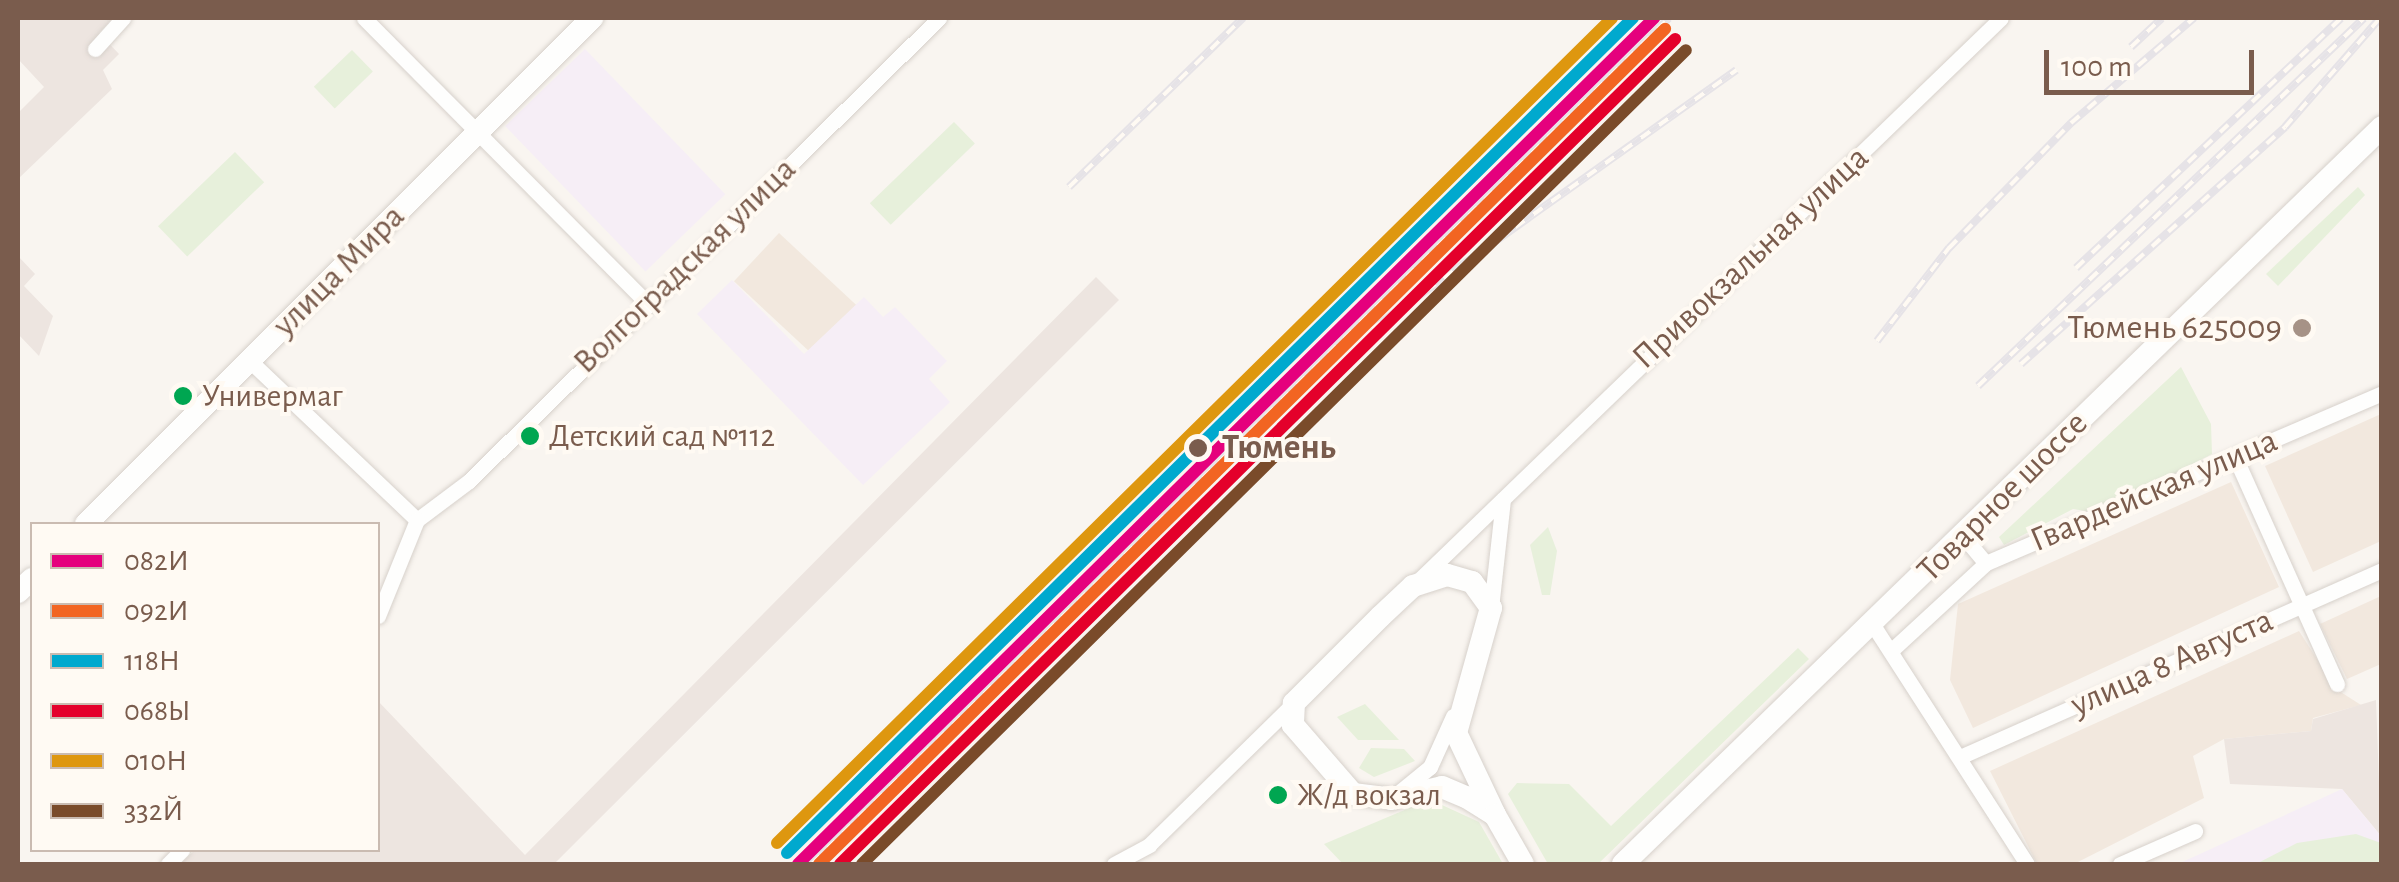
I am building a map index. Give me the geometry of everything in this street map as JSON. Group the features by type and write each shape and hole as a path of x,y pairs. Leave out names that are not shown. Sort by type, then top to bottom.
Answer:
{"street":[{"path":"95,49 123,18"},
{"path":"364,18 646,302"},
{"name":"улица Мира","path":"88,522 592,18"},
{"name":"Волгоградская улица","path":"417,520 468,481 939,18"},
{"name":"Привокзальная улица","path":"1294,703 2001,18"},
{"name":"Товарное шоссе","path":"1624,864 2382,127"},
{"path":"249,360 417,520 380,611"},
{"name":"Гвардейская улица","path":"1894,648 1986,563 2382,393"},
{"path":"2235,457 2336,684"},
{"path":"1391,799 1430,767 1458,704 1491,608 1503,500"},
{"path":"1963,536 1986,563"},
{"name":"улица 8 Августа","path":"1962,756 2382,570"},
{"path":"1413,586 1460,575 1491,608"},
{"path":"1873,625 1894,648 2027,864"},
{"path":"1114,864 1150,845 1294,703"},
{"path":"1294,703 1302,744 1338,784 1391,799 1442,787 1494,816"},
{"path":"1458,704 1456,733 1494,816 1524,864"},
{"path":"2120,864 2195,831"}],"shaded area":[{"path":"18,18 113,18 99,33 119,54 103,70 112,89 18,179 18,113 44,87 18,59"},
{"path":"585,49 725,194 645,271 505,126"},
{"path":"779,233 857,305 812,354 734,281"},
{"path":"18,256 35,274 24,286 53,316 39,356 18,334"},
{"path":"1096,277 1119,300 554,864 180,864 193,852 380,852 380,703 525,855"},
{"path":"732,280 804,354 864,297 883,317 895,307 947,361 929,379 950,402 863,485 697,314"},
{"path":"2381,414 2381,541 2313,572 2265,466"},
{"path":"2231,482 2279,587 1973,728 1950,680 1958,604"},
{"path":"2381,596 2381,664 2347,679 2320,624"},
{"path":"2299,631 2336,689 2361,705 2313,718 2311,731 2224,739 2193,756 2204,798 2074,864 2037,864 1990,771"},
{"path":"2376,700 2381,836 2342,789 2230,784 2224,739 2311,731 2313,719"},
{"path":"2342,789 2381,836 2381,864 2178,864"}],"green space":[{"path":"352,50 373,72 335,108 314,87"},
{"path":"954,122 975,144 891,225 870,203"},
{"path":"235,152 264,182 187,257 158,226"},
{"path":"2358,187 2365,195 2278,286 2266,274"},
{"path":"2181,367 2211,424 2212,454 2099,513 2073,509 2004,545 1999,537"},
{"path":"1548,527 1557,551 1550,595 1542,595 1530,545"},
{"path":"1798,648 1809,659 1598,864 1548,864 1508,794 1517,783 1569,784 1611,826"},
{"path":"1365,704 1399,740 1358,740 1337,717"},
{"path":"1371,748 1404,749 1415,761 1374,777 1359,768"},
{"path":"1442,805 1479,822 1503,864 1343,864 1324,844 1414,806"},
{"path":"2356,834 2381,843 2381,864 2256,864 2297,843"}],"railway":[{"path":"1069,187 1243,18"},
{"path":"812,864 1669,18"},
{"path":"2131,47 2162,18"},
{"path":"1877,341 1949,248 2071,123 2194,18"},
{"path":"2076,268 2341,18"},
{"path":"1978,386 2364,18"},
{"path":"2021,364 2285,127 2380,18"},
{"path":"1372,329 1736,70"}],"transit line":[{"name":"010Н","path":"777,843 1612,18"},
{"name":"118Н","path":"787,853 1633,18"},
{"name":"082И","path":"798,864 1654,18"},
{"name":"092И","path":"819,864 1665,29"},
{"name":"068Ы","path":"840,864 1675,39"},
{"name":"332Й","path":"862,864 1686,50"}],"place":[{"name":"Тюмень 625009","path":"2302,328"},
{"name":"Универмаг","path":"183,396"},
{"name":"Детский сад №112","path":"530,436"},
{"name":"Тюмень","path":"1198,448"},
{"name":"Ж/д вокзал","path":"1278,795"}]}
